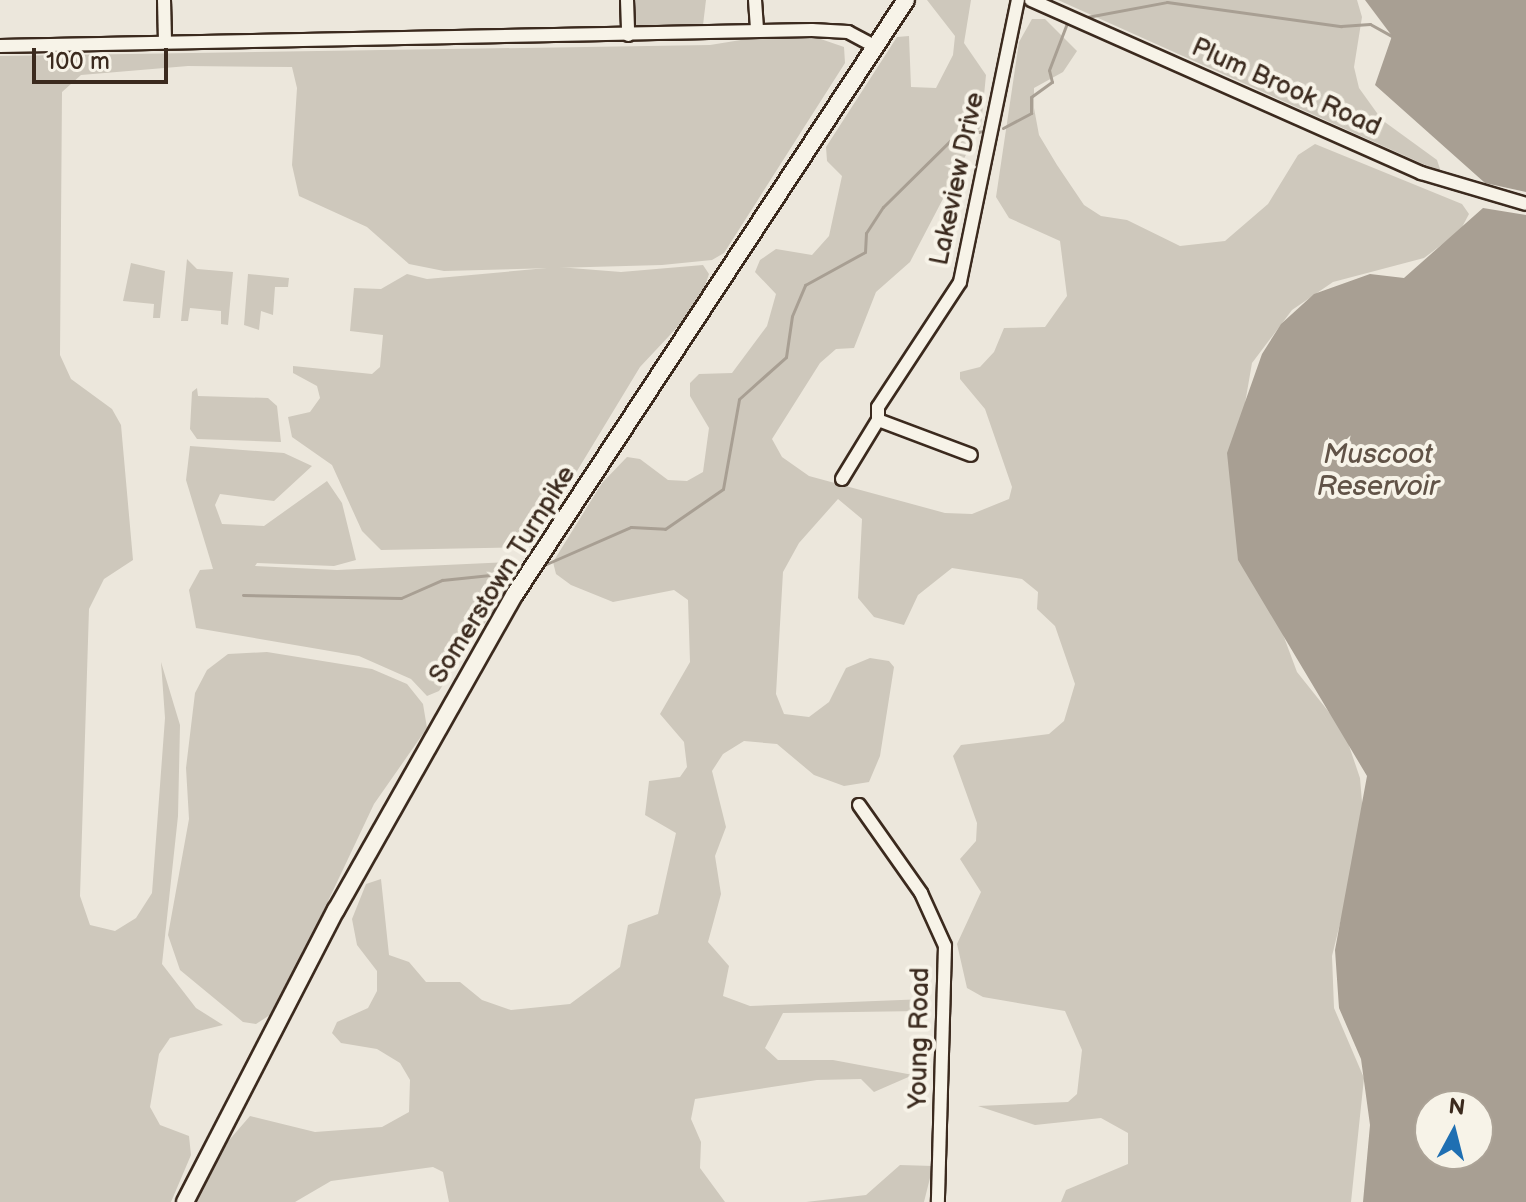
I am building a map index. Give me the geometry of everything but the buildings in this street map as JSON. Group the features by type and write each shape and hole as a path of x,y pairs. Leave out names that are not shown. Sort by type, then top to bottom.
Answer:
{"main road":[{"name":"Somerstown Turnpike","path":"185,1202 336,910 502,615 748,249 906,0"}],"street":[{"path":"164,0 165,42"},
{"path":"627,0 628,35"},
{"path":"755,0 757,30"},
{"name":"Lakeview Drive","path":"842,479 878,420 878,407 960,282 1018,0"},
{"name":"Plum Brook Road","path":"1031,0 1449,185 1526,204"},
{"path":"0,46 757,30 848,32 874,46"},
{"path":"878,420 971,455"},
{"name":"Young Road","path":"859,805 921,893 945,946 938,1202"}],"shaded area":[{"path":"635,0 706,0 703,25 636,25"},
{"path":"927,0 971,0 964,43 986,75 981,126 910,262 876,292 854,348 836,349 820,363 772,439 782,457 809,476 945,513 972,514 1009,499 1012,487 985,409 960,379 960,372 980,367 994,352 1004,328 1045,327 1067,296 1060,241 1009,218 996,197 1019,42 1032,19 1045,19 1077,51 1063,72 1034,88 1034,108 1039,135 1057,165 1084,205 1101,216 1127,220 1180,246 1225,241 1268,204 1298,155 1315,144 1462,204 1469,214 1460,231 1424,258 1333,282 1292,310 1252,363 1243,415 1275,613 1297,672 1344,731 1360,778 1364,826 1332,956 1334,1008 1364,1078 1351,1202 1061,1202 1066,1190 1128,1164 1128,1133 1101,1118 1035,1125 978,1106 1068,1102 1077,1094 1082,1050 1065,1011 983,997 967,988 957,944 981,892 960,859 976,841 977,823 953,756 961,745 1049,734 1064,721 1075,684 1055,626 1037,609 1038,592 1022,579 952,568 918,595 904,625 874,617 858,598 862,519 838,499 799,543 783,572 776,694 784,714 809,717 829,702 846,668 870,658 889,661 894,667 880,756 869,782 844,786 814,775 777,744 744,741 723,754 712,771 726,827 715,856 721,894 708,942 729,966 723,996 750,1006 926,999 930,1004 922,1011 783,1013 765,1048 778,1060 833,1060 913,1075 874,1092 861,1079 817,1080 695,1099 691,1119 701,1142 700,1168 725,1202 449,1202 443,1172 433,1167 331,1181 295,1202 195,1202 224,1146 250,1116 315,1132 382,1127 409,1112 410,1080 400,1063 377,1049 341,1043 332,1033 337,1022 368,1008 377,991 377,971 357,945 352,919 366,884 381,879 389,955 409,962 426,982 460,982 482,1000 511,1010 570,1004 620,967 628,925 658,914 676,833 645,815 649,781 680,777 687,767 684,742 660,714 690,662 688,600 674,590 613,602 571,585 556,574 553,562 602,483 627,457 640,459 668,480 687,481 703,472 709,428 690,396 690,383 699,374 732,373 767,326 776,294 755,272 760,260 776,249 812,255 829,236 842,176 827,161 826,147 897,37 909,36 911,87 936,88 953,55 955,36"},
{"path":"1058,0 1357,0 1362,17 1354,67 1359,88 1382,120 1437,160 1441,172"},
{"path":"771,35 812,36 844,47 845,63 724,253 712,260 662,265 444,271 409,264 367,227 299,196 292,165 297,88 292,67 188,66 81,75 62,92 60,355 71,379 112,409 121,425 133,560 104,579 89,609 80,896 90,925 115,931 136,918 152,893 165,718 161,662 180,725 178,816 162,964 196,1008 223,1025 170,1038 159,1054 150,1107 160,1125 189,1136 191,1155 171,1202 0,1202 0,56 710,45"},
{"path":"187,259 197,269 233,272 228,325 221,324 221,311 190,308 188,321 181,321"},
{"path":"131,263 165,271 160,318 153,318 154,304 123,301"},
{"path":"703,265 709,274 699,304 640,367 531,547 381,550 362,531 332,465 292,437 288,417 310,412 320,398 317,386 293,373 293,366 372,374 380,367 383,335 350,331 354,288 381,289 407,274 427,279 558,267 621,272"},
{"path":"248,274 289,278 288,287 275,287 273,315 261,311 259,330 244,325"},
{"path":"197,388 198,396 268,398 277,406 281,442 197,439 190,429 192,392"},
{"path":"190,446 284,453 312,466 274,501 220,494 215,505 222,524 264,526 327,481 342,503 356,560 334,566 257,563 255,566 337,570 510,562 514,573 505,593 439,691 427,696 411,679 359,656 196,628 189,590 200,570 213,569 186,480"},
{"path":"267,652 372,669 407,684 423,704 427,728 374,804 276,1011 256,1024 243,1022 180,970 168,935 189,819 186,768 195,693 207,670 228,654"},
{"path":"900,1165 933,1166 924,1202 806,1202 866,1195"}],"water":[{"path":"1365,0 1526,0 1526,192 1485,183 1375,85 1392,36"},
{"name":"Muscoot Reservoir","path":"1483,208 1526,215 1526,1202 1363,1202 1370,1125 1361,1059 1339,1008 1335,950 1367,776 1238,560 1227,453 1262,354 1281,324 1314,294 1370,274 1404,278"}],"waterway":[{"path":"1087,17 1167,2 1341,26 1370,24 1392,36"},
{"path":"1003,128 1031,113 1031,97 1052,82 1049,70 1067,23"},
{"path":"544,565 631,527 665,529 723,489 739,399 786,357 792,316 805,285 865,252 866,233 883,207 956,135 983,131"},
{"path":"243,595 401,598 442,580 510,573"}]}
